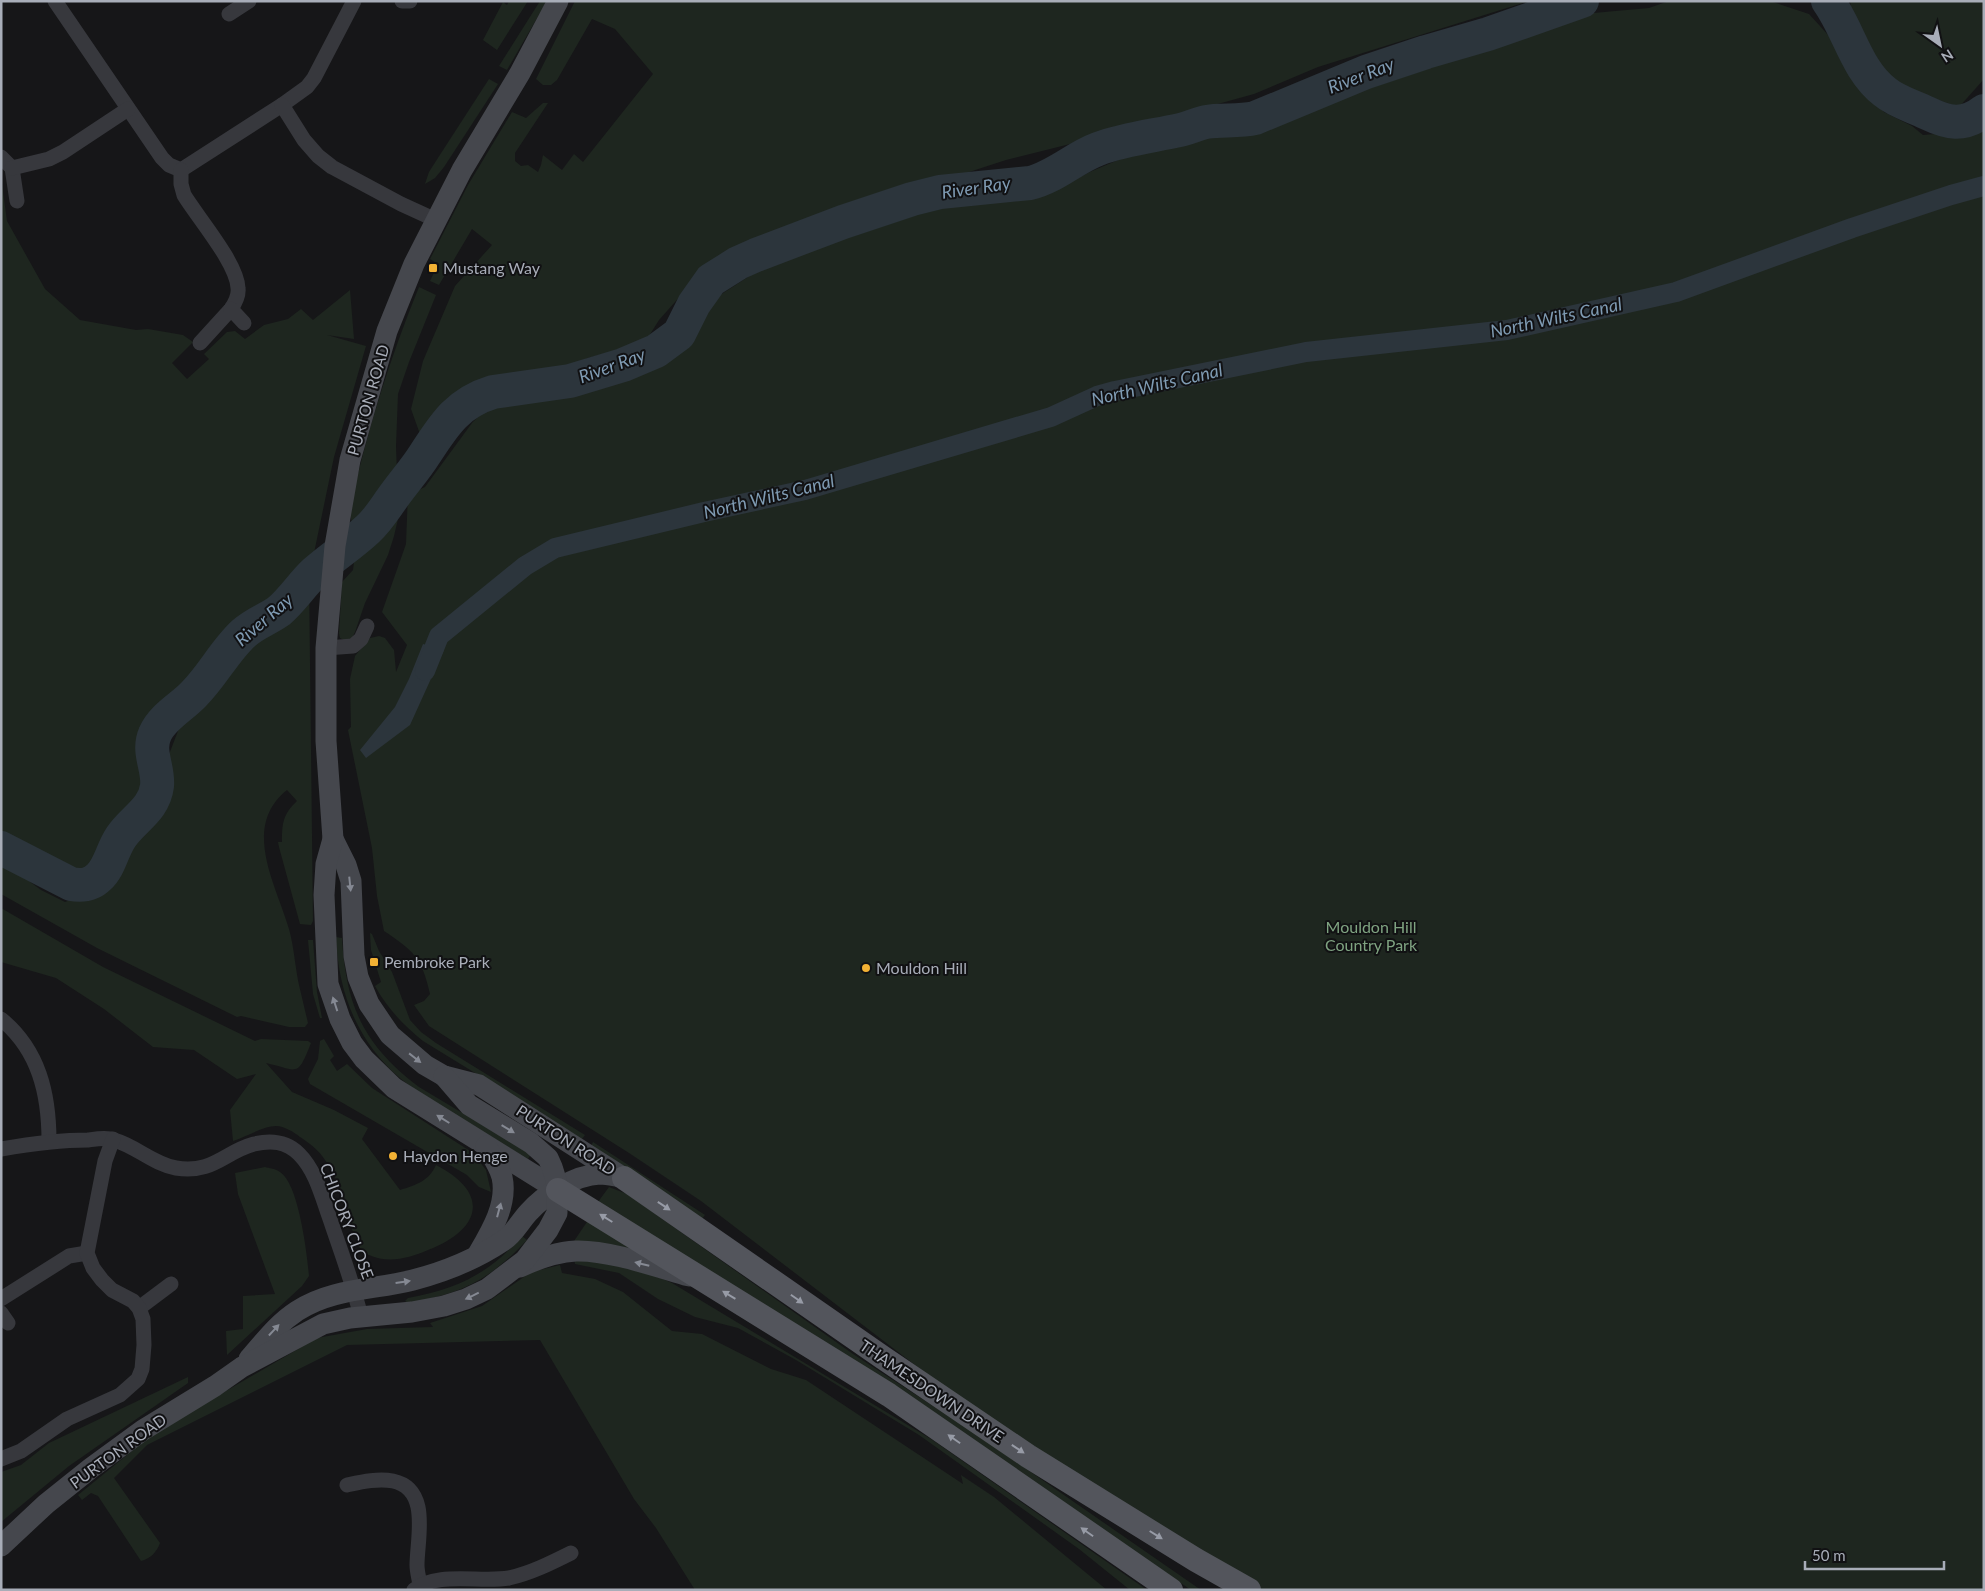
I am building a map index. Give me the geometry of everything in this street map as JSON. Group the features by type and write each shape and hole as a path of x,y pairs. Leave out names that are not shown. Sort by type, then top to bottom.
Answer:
{"main road":[{"name":"PURTON ROAD","path":"558,1 520,73 462,170 400,295 372,379 350,460 335,546 326,648 326,741 333,839 326,864 324,895 328,984 340,1019 356,1048 384,1079 407,1096 558,1190"},
{"name":"PURTON ROAD","path":"333,839 346,865 350,881 354,956 364,994 377,1019 390,1034 425,1066 444,1076 480,1086 624,1178"},
{"name":"PURTON ROAD","path":"1,1546 46,1504 91,1468 143,1430 242,1367 323,1324 361,1317 412,1312 444,1306 466,1299 486,1289 525,1260 548,1230 557,1213 558,1190 556,1175 541,1151 469,1104 444,1076"},
{"name":"PURTON ROAD","path":"478,1254 498,1215 503,1192 498,1166 485,1144"},
{"name":"PURTON ROAD","path":"242,1367 279,1324 319,1300 355,1290 411,1281 437,1274 459,1265 511,1235 538,1203 558,1190 587,1176 598,1174 624,1178"},
{"name":"THAMESDOWN DRIVE","path":"624,1178 804,1304 1021,1451 1196,1560 1249,1590"},
{"name":"THAMESDOWN DRIVE","path":"558,1190 889,1395 1171,1590"},
{"name":"PURTON ROAD","path":"512,1270 547,1256 576,1251 618,1258 706,1281"},
{"path":"1196,1560 1222,1590"}],"street":[{"path":"55,1 162,158 169,165 181,170"},
{"path":"229,14 249,1"},
{"path":"181,170 282,106 306,87 314,78 354,1"},
{"path":"402,1 410,1"},
{"path":"282,106 304,140 318,156 332,167 408,208 436,220"},
{"path":"17,201 6,162 56,156 128,109"},
{"path":"181,170 181,184 184,195 230,263 237,277 239,290 231,309 200,342"},
{"path":"231,309 244,323"},
{"path":"326,648 353,646 361,638 367,626"},
{"path":"1,1019 21,1039 35,1060 40,1074 49,1122 49,1141"},
{"path":"1,1459 21,1451 67,1419 120,1395 131,1387 138,1378 144,1358 143,1318 139,1308 133,1301 112,1290 102,1280 93,1268 87,1253 103,1171 112,1139"},
{"name":"CHICORY CLOSE","path":"1,1148 49,1141 112,1139 131,1146 159,1163 175,1168 188,1169 215,1164 252,1145 272,1141 286,1144 299,1154 311,1170 355,1290 361,1317"},
{"path":"1,1299 69,1256 87,1253"},
{"path":"139,1308 171,1284"},
{"path":"346,1485 379,1480 394,1481 408,1487 415,1497 420,1522 417,1587 450,1580 507,1578 541,1567 571,1553"}],"green space":[{"path":"509,1 528,1 497,50 483,40 503,2 507,5"},
{"path":"540,1 547,1 507,70 499,66"},
{"path":"575,1 1529,1 1318,67 1254,94 1006,160 791,230 711,267 683,293 659,320 649,336 634,346 588,358 546,375 473,407 421,437 411,409 423,361 455,286 492,245 472,229 439,285 430,281 438,264 430,259 468,185 512,112 526,118 543,103 548,103 515,153 515,161 521,166 528,165 538,172 543,155 562,170 574,154 583,162 653,74 615,29 592,19 557,80 551,85 543,85 536,79"},
{"name":"Mouldon Hill Country Park","path":"1669,1 1770,1 1809,14 1830,37 1858,85 1884,112 1912,126 1923,135 1960,132 1984,116 1984,1590 1262,1590 962,1401 701,1201 429,1026 414,1005 424,1001 430,994 424,972 410,950 384,931 377,896 372,848 348,730 351,727 350,679 355,656 370,638 379,636 385,638 394,650 396,672 407,645 382,612 406,544 408,492 414,492 425,487 472,423 489,406 510,400 624,379 668,356 697,329 717,297 751,275 850,233 957,203 1055,189 1123,158 1269,123 1571,15 1649,8"},
{"path":"1850,1 1984,1 1984,79 1959,107 1894,85 1853,20"},
{"path":"489,79 498,84 444,167 435,178 425,184 429,172"},
{"path":"1,177 7,221 45,289 80,320 136,330 148,329 183,335 193,342 172,363 187,379 209,359 204,354 227,332 235,331 245,339 264,325 288,319 301,309 313,320 350,290 354,339 327,335 366,346 334,457 309,577 313,921 311,925 300,924 278,842 282,842 283,824 286,815 297,801 287,790 273,805 266,821 264,838 271,875 291,936 299,985 308,1023 305,1027 289,1027 241,1016 237,1017 97,948 1,894 1,860 41,890 65,902 84,895 124,846 164,808 168,784 168,757 183,718 205,694 225,656 217,645 200,672 168,696 151,713 144,734 148,764 138,795 113,825 89,871 77,876 54,866 1,833"},
{"path":"419,287 436,295 398,394 396,446 398,519 388,555 365,603 355,632 352,638 346,641 340,638 339,633 342,582 353,570 358,531 353,526 349,512 379,398"},
{"path":"1,908 103,967 255,1041 261,1039 308,1041 311,1043 303,1062 295,1069 266,1063 292,1092 334,1110 368,1128 362,1139 400,1190 426,1179 436,1165 454,1176 466,1188 472,1199 473,1211 468,1222 446,1242 414,1255 399,1259 384,1259 367,1254 357,1243 335,1177 323,1156 314,1147 292,1131 276,1126 271,1126 233,1141 230,1110 256,1074 237,1079 194,1050 153,1047 104,1009 56,978 1,962"},
{"path":"370,933 392,972 410,1020 421,1032 585,1135 582,1139 423,1041 409,1029 390,1009 375,986 381,982 371,950"},
{"path":"336,937 342,938 348,984 361,1023 384,1056 419,1087 531,1154 528,1159 420,1093 401,1079 373,1050 353,1016 346,997 341,978"},
{"path":"308,940 313,940 317,992 322,1018 320,1018 313,994"},
{"path":"324,1039 334,1056 330,1060 337,1071 347,1064 372,1088 473,1153 486,1170 491,1192 479,1187 467,1175 310,1084 308,1079 318,1059 320,1041"},
{"path":"593,1142 705,1215 701,1220 591,1146"},
{"path":"265,1167 280,1172 287,1179 292,1190 301,1220 309,1276 302,1286 227,1355 226,1331 243,1329 243,1296 275,1294 238,1194 235,1173"},
{"path":"609,1187 627,1194 853,1354 973,1432 1201,1590 1191,1590 853,1359 598,1202"},
{"path":"589,1219 636,1248 633,1253 572,1244"},
{"path":"522,1236 527,1240 513,1254 500,1266 473,1283 444,1295 408,1303 405,1301 408,1298 442,1290 471,1278 497,1260"},
{"path":"574,1257 624,1266 672,1283 931,1439 1147,1590 1130,1590 1079,1549 919,1435 796,1360 738,1328 695,1317 658,1299 619,1273 575,1264"},
{"path":"560,1265 562,1273 595,1279 623,1292 672,1331 702,1334 771,1369 806,1380 963,1484 961,1475 994,1497 1107,1590 695,1590 656,1528 634,1499 540,1340 347,1345 147,1445 114,1478 160,1543 153,1555 147,1559 141,1561 98,1496 91,1493 82,1500 78,1495 154,1433 317,1338 367,1329 433,1327 430,1323 482,1306 531,1272"},
{"path":"188,1377 188,1383 69,1466 1,1522 1,1472 21,1465 49,1443"}],"shaded area":[{"path":"423,644 444,650 410,725 366,758 360,750 395,707"}],"waterway":[{"name":"River Ray","path":"1,848 71,884 86,884 93,882 99,877 106,868 121,837 152,802 157,786 152,747 155,734 162,722 201,687 244,633 279,611 315,572 371,526 417,466 445,425 470,402 493,392 570,381 623,365 656,351 679,334 694,304 711,280 738,263 756,255 843,222 912,199 940,192 1030,183 1048,176 1089,153 1118,143 1180,130 1206,122 1255,118 1366,72 1488,34 1582,1"},
{"name":"River Ray","path":"1828,1 1867,73 1885,92 1900,101 1949,121 1962,121 1984,111"},
{"name":"North Wilts Canal","path":"425,671 439,636 525,566 555,548 805,490 1051,417 1097,396 1115,391 1306,352 1507,330 1676,292 1852,228 1984,186"}],"place":[{"name":"Mustang Way","path":"433,268"},
{"name":"Pembroke Park","path":"374,962"},
{"name":"Mouldon Hill","path":"866,968"},
{"name":"Haydon Henge","path":"393,1156"}]}
